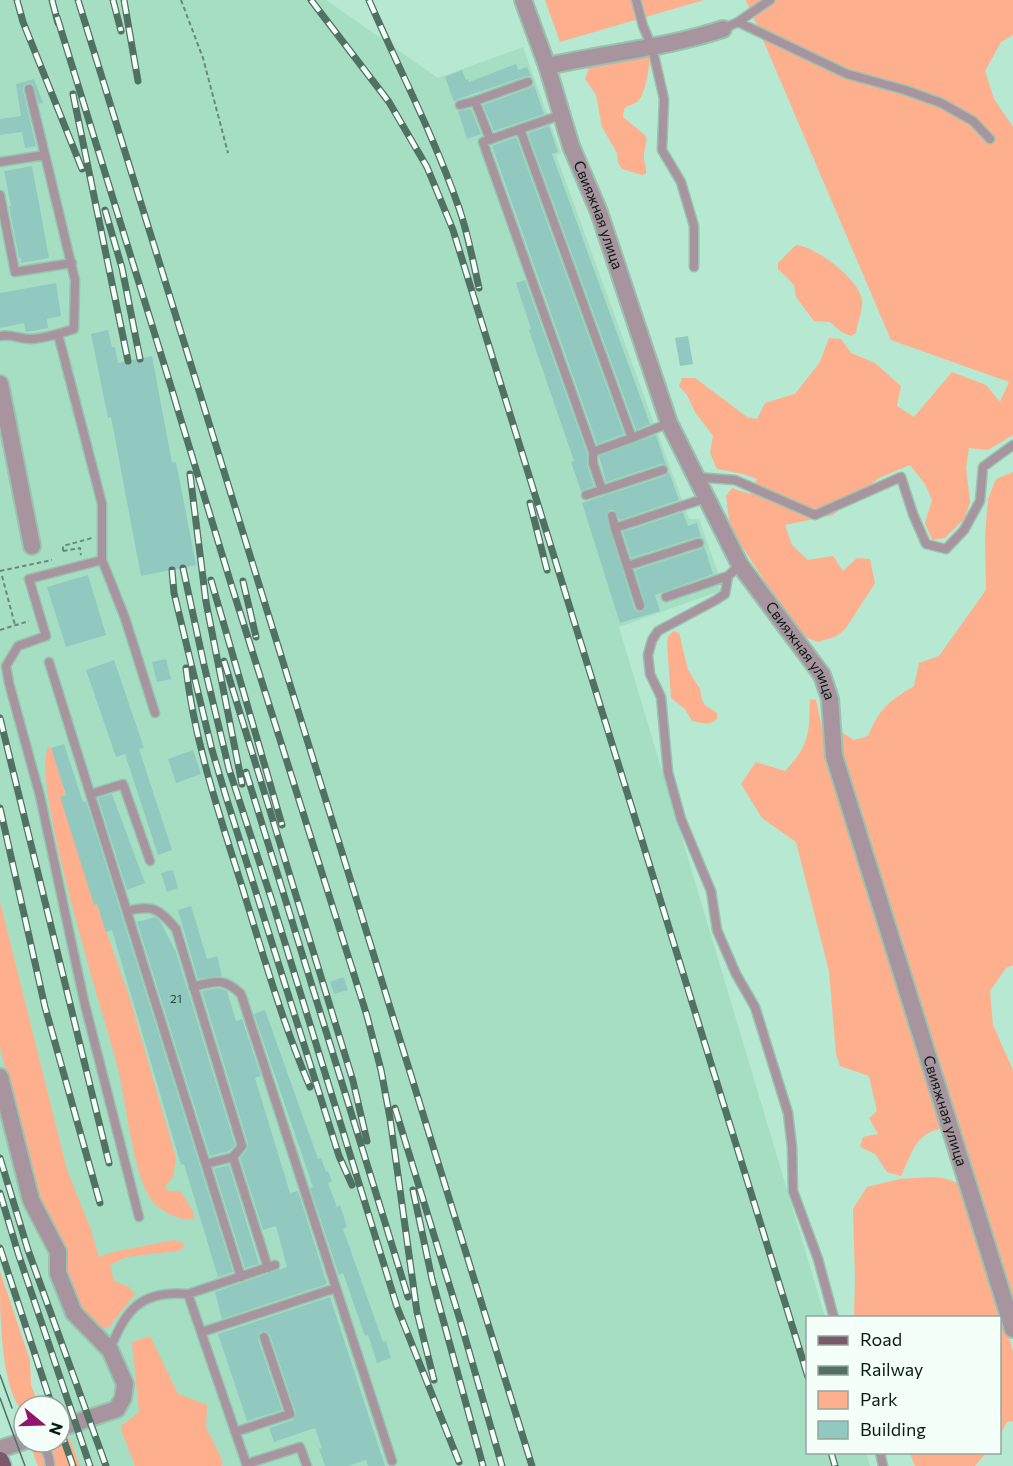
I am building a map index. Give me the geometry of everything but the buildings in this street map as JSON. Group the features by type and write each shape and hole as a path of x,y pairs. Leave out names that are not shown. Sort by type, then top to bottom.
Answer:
{"main road":[{"path":"0,1461 2,1466"}],"street":[{"name":"Свияжная улица","path":"523,0 547,66 570,146 599,212 669,423 706,498 734,571 822,675 830,699 834,756 1013,1329"},
{"path":"547,66 690,40 723,30"},
{"path":"0,384 32,546"},
{"path":"0,1077 31,1200 57,1252 58,1273 74,1313 110,1350 125,1384 123,1398 117,1409 72,1424"}],"lane":[{"path":"636,0 652,47 664,99 662,150 681,182 694,226 694,267"},
{"path":"723,30 770,0"},
{"path":"738,22 847,74 941,102 973,121 990,139"},
{"path":"460,105 528,82"},
{"path":"0,336 10,334 29,339 74,329 75,280 72,263 29,89"},
{"path":"475,101 490,139"},
{"path":"561,115 483,142 593,452 602,490"},
{"path":"520,129 632,438"},
{"path":"0,162 45,155"},
{"path":"0,195 15,272 72,263"},
{"path":"58,334 102,504 102,560 125,618 155,713"},
{"path":"593,452 669,423"},
{"path":"695,477 735,480 815,515 901,477 926,544 946,549 964,530 980,501 983,467 1013,445"},
{"path":"586,495 663,470"},
{"path":"615,528 706,498"},
{"path":"612,516 640,606"},
{"path":"627,566 699,543"},
{"path":"102,560 29,579 46,636 18,646 6,666 40,796 84,1001 139,1217"},
{"path":"666,597 734,571"},
{"path":"734,571 725,594 658,630 652,640 648,655 650,674 661,697 668,772 681,819 711,891 717,930 736,974 756,1007 788,1113 792,1147 793,1191 818,1259 834,1316"},
{"path":"50,662 241,1277"},
{"path":"91,794 123,784 150,861"},
{"path":"127,911 144,906 155,908 176,929 242,1146 233,1157 206,1164"},
{"path":"193,987 217,981 230,984 240,994 392,1461"},
{"path":"110,1350 119,1325 135,1305 160,1295 188,1294 271,1266 233,1157"},
{"path":"202,1332 336,1288"},
{"path":"188,1294 246,1465 300,1447 307,1466"},
{"path":"235,1432 290,1414 264,1337"}],"path":[{"path":"181,0 206,68 228,153"},
{"path":"72,556 81,555 80,548 63,552 63,546 102,535"},
{"path":"0,571 62,558"},
{"path":"2,576 15,625"},
{"path":"0,630 40,617"}],"shaded area":[{"path":"0,0 326,0 438,78 523,47 561,153 556,155 689,519 699,519 717,570 720,591 619,627 825,1316 806,1316 806,1454 866,1454 870,1466 70,1466 66,1454 72,1454 72,1394 45,1394 0,1264"}],"green space":[{"path":"545,0 704,0 560,42"},
{"path":"746,0 1013,0 1013,35 1001,42 985,71 994,99 1013,127 1013,435 988,450 969,448 966,468 970,502 965,518 945,538 932,540 925,523 932,500 925,484 910,465 879,478 833,515 785,525 792,545 808,560 833,556 843,571 857,558 870,559 875,583 846,628 837,636 818,642 800,635 730,528 726,496 732,488 750,494 757,479 717,469 710,453 713,436 679,386 682,378 695,378 747,417 757,419 765,403 795,394 820,362 829,338 841,339 851,353 875,363 901,386 897,406 914,417 952,372 986,385 1000,402 1009,382 891,340"},
{"path":"644,56 649,58 645,88 637,102 624,109 623,117 646,136 644,160 646,174 642,175 622,169 618,163 617,153 602,127 596,95 585,79 589,68"},
{"path":"796,245 814,251 825,258 846,274 854,284 862,301 856,333 851,336 841,332 830,322 814,321 796,297 794,285 778,269 778,263"},
{"path":"1013,472 1013,965 1006,968 990,991 993,1025 1013,1070 1013,1306 833,737 841,732 854,740 868,736 886,707 914,686 919,663 939,656 986,590 985,537 988,499 996,479"},
{"path":"673,631 679,633 688,670 700,689 702,700 705,705 717,713 717,719 711,723 692,721 685,709 671,698 667,643"},
{"path":"810,699 816,700 827,751 942,1120 941,1129 925,1135 915,1146 901,1176 887,1172 875,1154 860,1147 863,1137 878,1134 869,1118 877,1111 869,1076 840,1066 836,1054 829,971 796,842 762,818 741,784 756,762 785,771 793,762 807,738"},
{"path":"49,746 52,749 99,911 130,999 176,1158 173,1177 166,1185 166,1190 181,1192 194,1213 193,1219 169,1214 158,1207 150,1198 138,1169 121,1080 58,848 45,767"},
{"path":"0,902 67,1170 91,1230 99,1257 174,1240 183,1243 184,1247 178,1251 126,1257 110,1265 114,1281 129,1287 135,1294 109,1327 102,1329 80,1309 66,1275 62,1242 37,1193 0,1048"},
{"path":"932,1177 961,1184 1013,1351 1013,1421 1007,1422 1001,1433 1001,1316 854,1316 853,1209 867,1187 900,1179"},
{"path":"0,1271 30,1360 31,1385 35,1394 13,1394 6,1368 1,1326"},
{"path":"150,1336 178,1394 207,1405 206,1427 223,1462 221,1466 135,1466 120,1427 139,1412 132,1342"},
{"path":"72,1445 80,1466 38,1466 34,1454 72,1454"},
{"path":"910,1454 985,1454 975,1466 915,1466"}],"tram line":[{"path":"0,1375 12,1408"},
{"path":"0,1398 25,1466"}],"railway":[{"path":"17,0 23,22 82,169"},
{"path":"52,0 58,23"},
{"path":"78,0 532,1466"},
{"path":"113,0 121,31"},
{"path":"124,0 138,81"},
{"path":"311,0 389,102 427,167 453,230 806,1371"},
{"path":"369,0 449,181 465,228 479,288"},
{"path":"57,17 176,403"},
{"path":"73,94 128,361"},
{"path":"105,210 122,268 140,359"},
{"path":"174,397 367,1016 390,1118 417,1312 434,1380"},
{"path":"190,474 206,602 242,784"},
{"path":"530,503 547,570"},
{"path":"183,568 229,769 397,1307 459,1462"},
{"path":"172,570 174,593 212,750 339,1156 352,1185"},
{"path":"211,580 282,825"},
{"path":"243,581 256,637"},
{"path":"224,661 353,1081 367,1141"},
{"path":"186,668 202,754 218,810 274,991 310,1087"},
{"path":"0,718 109,1163"},
{"path":"246,772 408,1297"},
{"path":"0,808 45,1007 100,1203"},
{"path":"395,1108 502,1466"},
{"path":"0,1158 28,1250 106,1466"},
{"path":"413,1190 432,1279 483,1466"},
{"path":"0,1193 90,1466"},
{"path":"0,1248 48,1394"},
{"path":"69,1454 73,1466"},
{"path":"832,1454 835,1466"}]}
